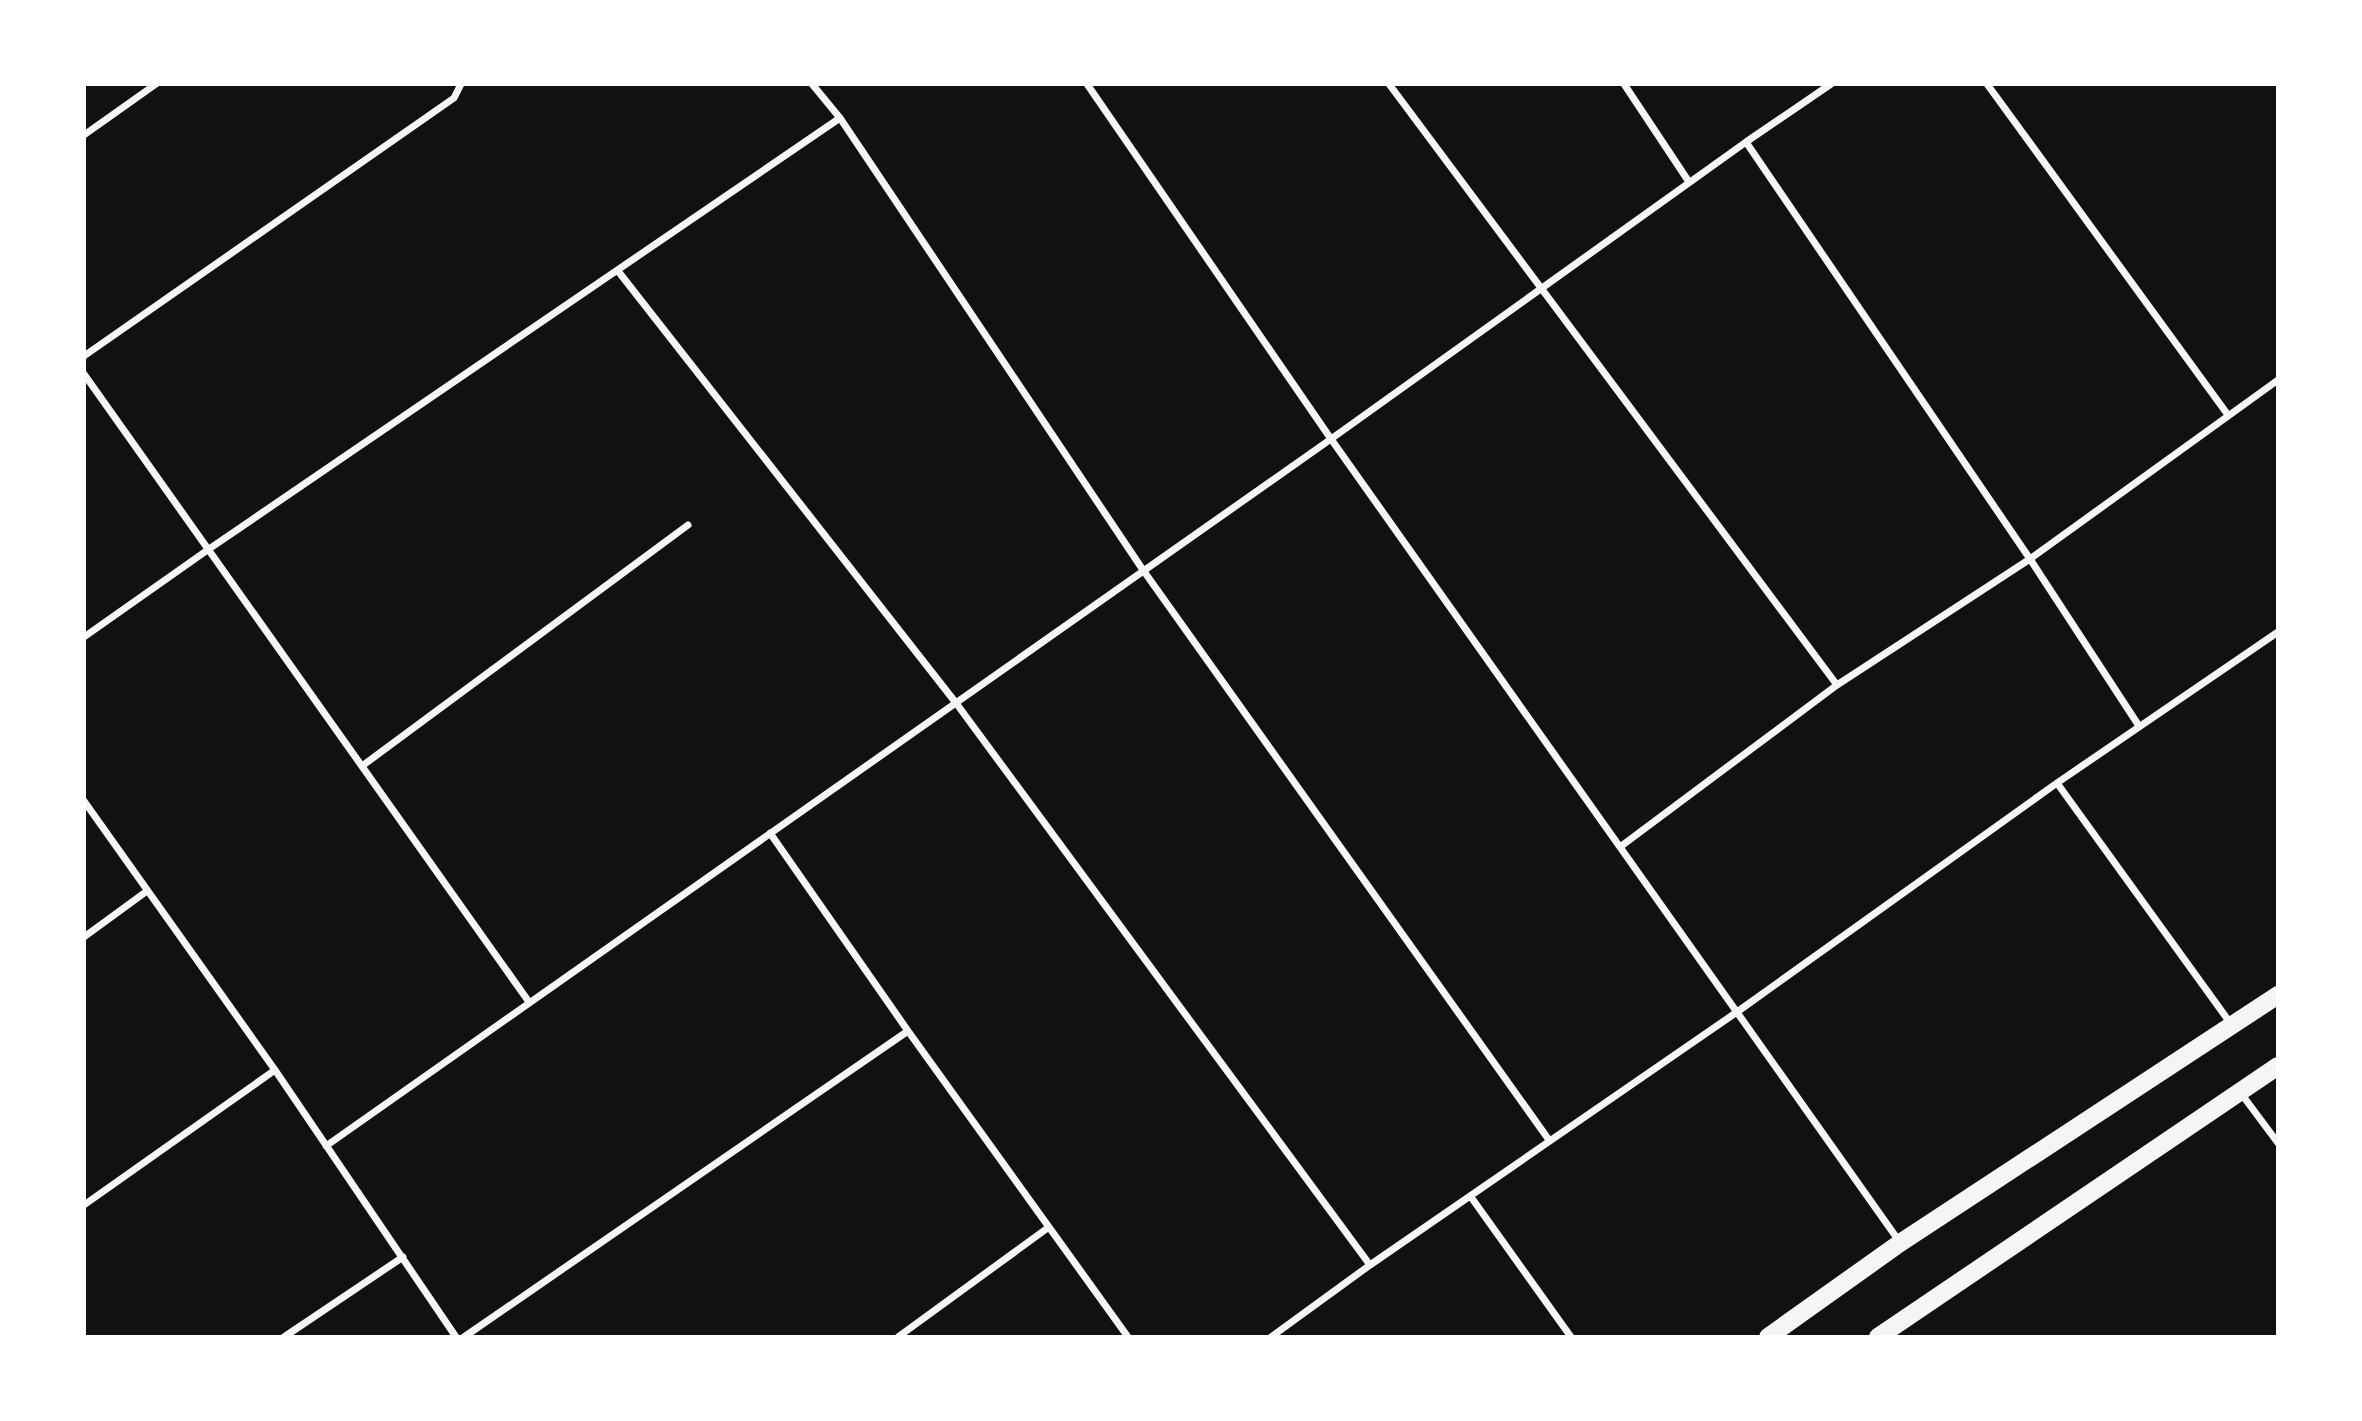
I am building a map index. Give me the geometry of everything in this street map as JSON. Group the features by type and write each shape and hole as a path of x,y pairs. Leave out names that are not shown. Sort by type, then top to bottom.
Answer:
{"main road":[{"path":"1768,1337 1900,1243 2278,995"},
{"path":"1878,1337 2278,1066"}],"street":[{"path":"84,135 156,84"},
{"path":"84,356 454,98 461,84"},
{"path":"812,84 840,118 1143,570 1549,1140"},
{"path":"1087,84 1331,439 1900,1243"},
{"path":"1389,84 1837,685"},
{"path":"1625,84 1689,182"},
{"path":"326,1146 1831,84"},
{"path":"1987,84 2228,415"},
{"path":"84,637 840,118"},
{"path":"1746,142 2030,559 2139,726"},
{"path":"618,271 957,703 1370,1265"},
{"path":"84,374 529,1002"},
{"path":"1620,847 1837,685 2030,559 2278,380"},
{"path":"362,766 688,525"},
{"path":"1271,1337 1549,1140 1737,1012 2057,783 2278,632"},
{"path":"2057,783 2232,1025"},
{"path":"84,801 275,1070 456,1337"},
{"path":"770,833 908,1031 1128,1337"},
{"path":"84,937 147,891"},
{"path":"464,1337 908,1031"},
{"path":"84,1206 275,1070"},
{"path":"2239,1091 2278,1143"},
{"path":"1471,1197 1571,1337"},
{"path":"898,1337 1049,1227"},
{"path":"284,1337 403,1257"}]}
